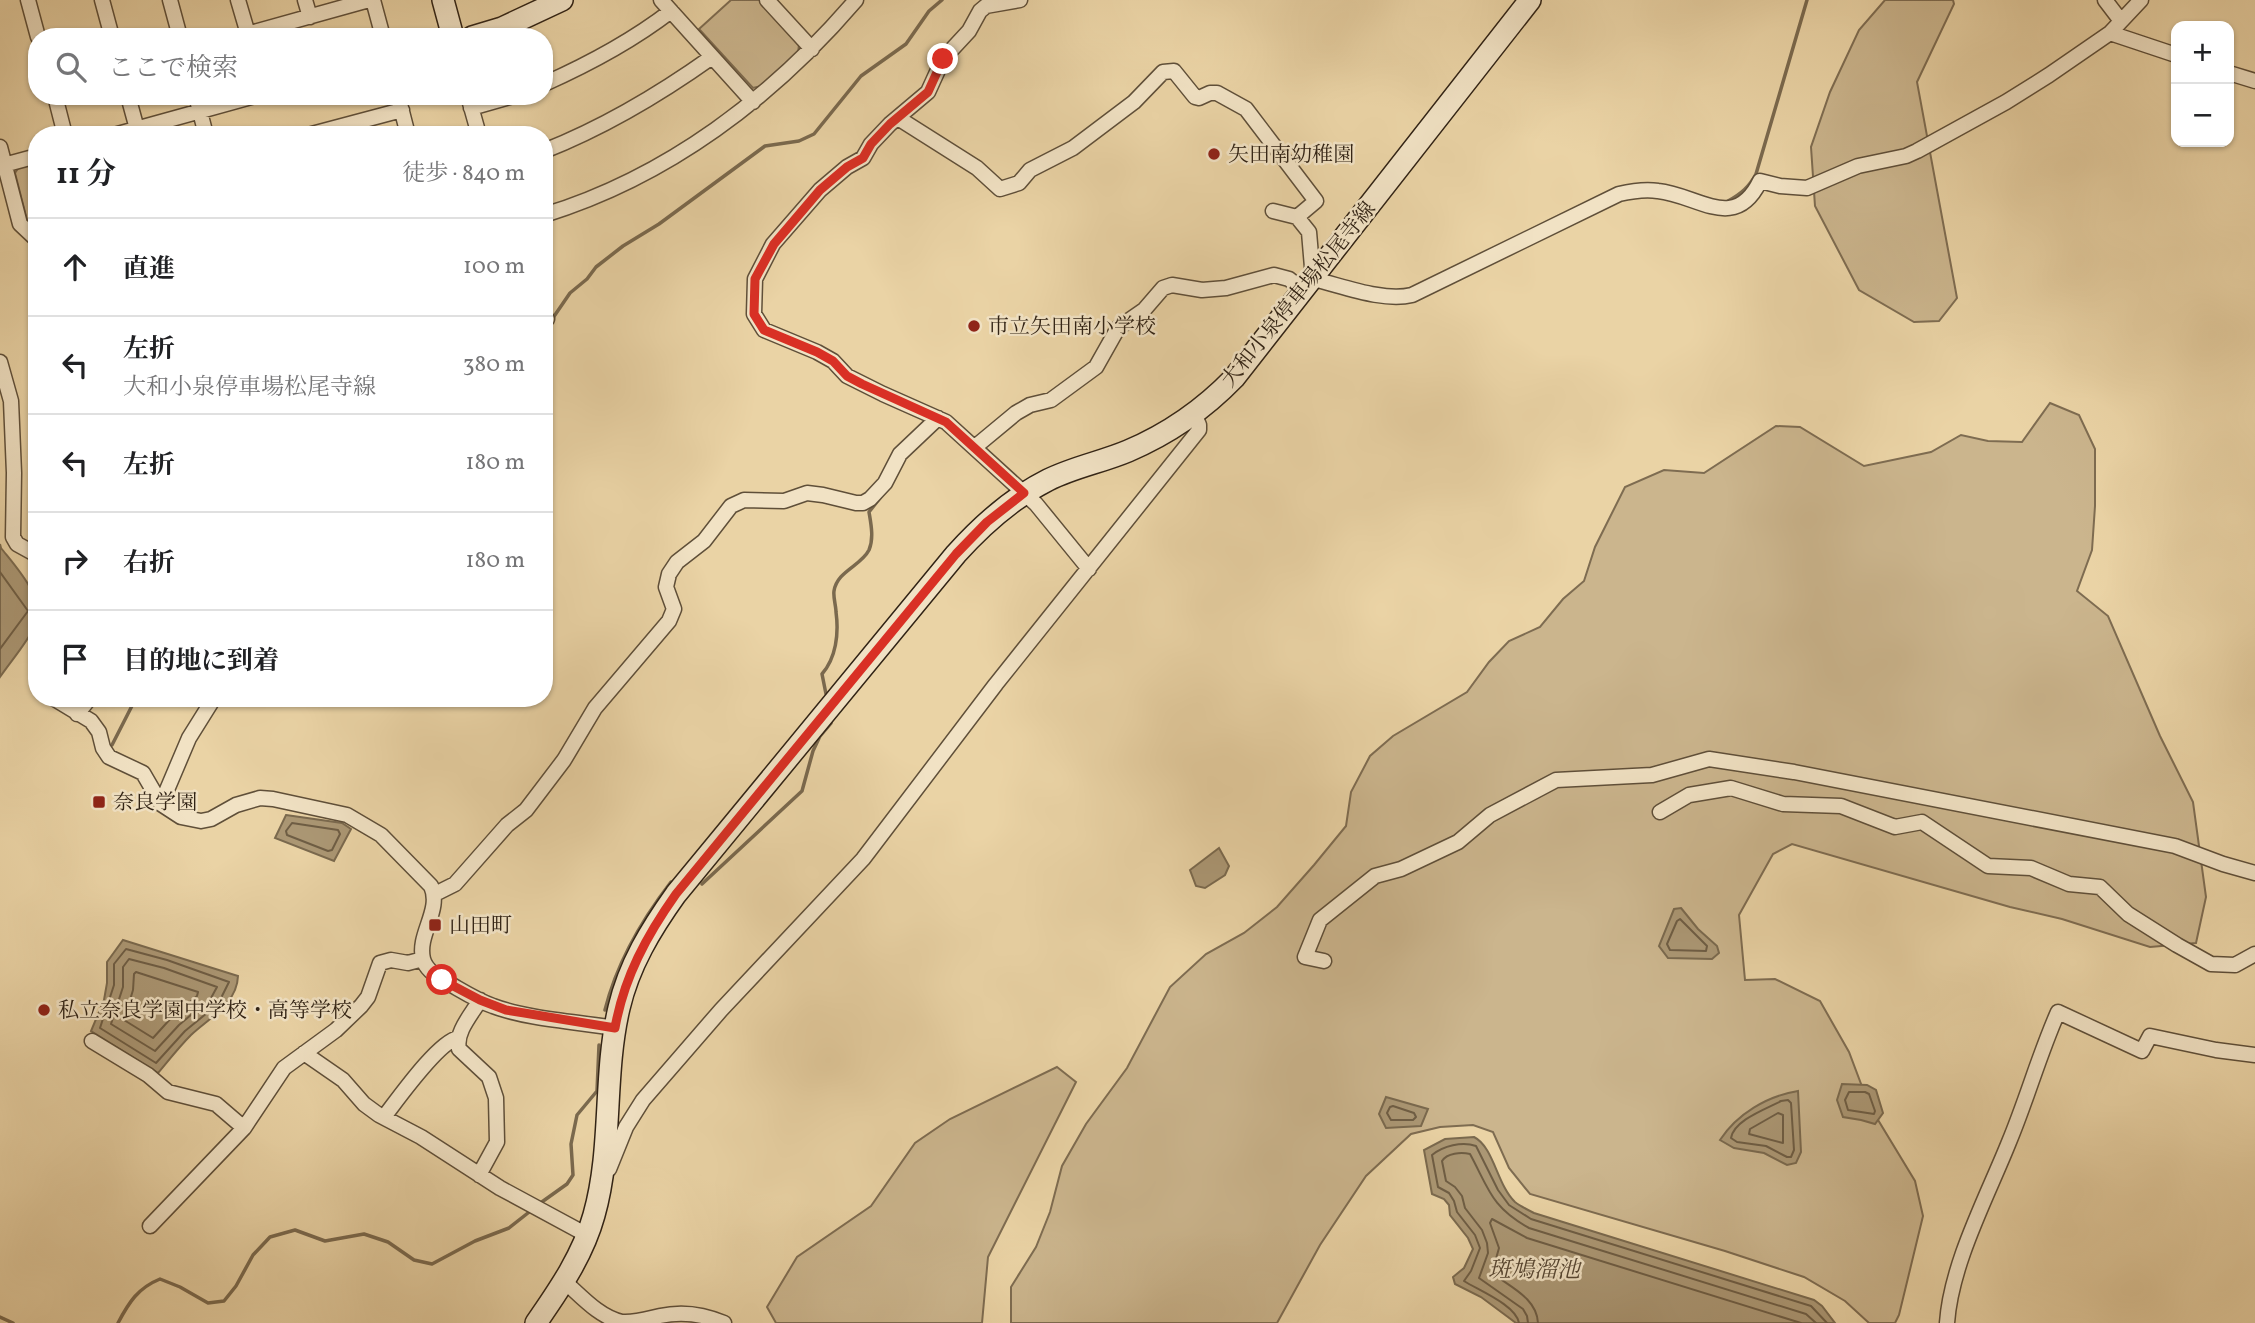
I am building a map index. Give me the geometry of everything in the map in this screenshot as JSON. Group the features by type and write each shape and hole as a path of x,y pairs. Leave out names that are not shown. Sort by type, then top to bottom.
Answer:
{"main road":[{"path":"443,0 451,28"},
{"path":"498,28 562,0"},
{"name":"大和小泉停車場松尾寺線","path":"536,1323 564,1281 587,1235 598,1196 607,1134 615,1028 625,987 654,926 676,894 956,554 987,522 1024,493 1065,472 1153,440 1194,413 1240,372 1530,0"}],"street":[{"path":"28,0 36,28"},
{"path":"103,0 110,28"},
{"path":"170,0 178,28"},
{"path":"238,0 241,28"},
{"path":"305,0 310,17"},
{"path":"268,28 371,0 380,28"},
{"path":"553,212 594,197 699,142 753,102 812,49 856,0"},
{"path":"1020,0 986,6 980,11 969,31 943,59 928,92 882,132 863,158 847,167 820,190 774,244 755,279 754,314 764,330 817,352 833,361 847,376 946,422 1024,493 1051,521 1089,569"},
{"path":"2105,0 2121,21"},
{"path":"975,447 1016,413 1030,405 1051,400 1096,367 1118,328 1144,310 1163,288 1177,285 1202,290 1226,288 1274,275 1308,285 1402,297 1426,289 1619,194 1658,191 1708,206 1731,208 1744,204 1760,181 1807,188 1858,166 1906,156 2006,102 2110,33 2141,0"},
{"path":"770,1 812,49"},
{"path":"553,80 629,40 666,5 753,102"},
{"path":"2110,33 2171,53"},
{"path":"553,147 584,134 649,99 712,57"},
{"path":"898,118 977,167 1000,189 1019,183 1030,170 1073,148 1134,102 1163,72 1174,71 1195,97 1217,93 1245,109 1316,201 1297,217"},
{"path":"2234,75 2255,81"},
{"path":"57,105 63,126"},
{"path":"131,105 136,126"},
{"path":"198,105 204,126"},
{"path":"144,126 222,105"},
{"path":"360,126 397,105"},
{"path":"400,105 406,126"},
{"path":"471,105 477,126"},
{"path":"0,147 2,165 20,224 28,232"},
{"path":"2,165 28,158"},
{"path":"1273,211 1297,217 1309,232 1308,285"},
{"path":"0,362 11,401 13,537 17,544 28,550"},
{"path":"598,1196 626,1127 643,1100 721,1010 863,859 996,684 1199,430 1194,413"},
{"path":"435,894 455,884 467,873 507,825 526,810 554,774 595,708 669,621 674,609 666,587 673,567 704,541 731,506 744,499 784,501 807,494 863,503 887,480 900,454 938,418"},
{"path":"66,707 91,721 99,732 103,748 109,757 143,773 161,804 181,817 201,821 236,805 260,798 347,815 381,835 406,863 426,880 435,894 422,943 423,959 433,973 480,1000 506,1010 615,1028"},
{"path":"77,714 83,707"},
{"path":"161,804 189,738 208,707"},
{"path":"1324,961 1305,957 1320,920 1375,876 1401,869 1458,842 1490,815 1556,780 1652,775 1709,759 1794,772 2175,846 2255,873"},
{"path":"1660,811 1689,795 1731,788 1783,804 1841,806 1895,827 1922,822 1988,866 2031,868 2069,884 2100,887 2128,914 2211,964 2235,965 2255,954"},
{"path":"150,1226 244,1128 284,1068 336,1030 361,1006 368,997 380,963 384,960 408,963 423,959"},
{"path":"479,1175 497,1142 496,1098 489,1077 459,1049 458,1038 480,1000"},
{"path":"1947,1323 1952,1290 1962,1257 2011,1139 2058,1012 2142,1051 2150,1035 2216,1050 2255,1055"},
{"path":"384,1117 439,1051 450,1040 458,1038"},
{"path":"92,1041 148,1075 173,1095 216,1104 244,1128"},
{"path":"304,1053 343,1080 364,1104 384,1117 421,1137 479,1175 587,1235"},
{"path":"564,1281 597,1311 622,1322 678,1313 694,1314 724,1323"}],"shaded area":[{"path":"731,0 760,0 799,44 798,54 761,86 753,88 699,29"},
{"path":"1885,0 1953,0 1954,4 1917,82 1957,298 1939,321 1914,322 1859,290 1815,206 1811,147 1830,92 1859,30"},
{"path":"28,164 28,221 15,173 19,167"},
{"path":"2050,403 2079,415 2095,449 2092,550 2077,591 2108,616 2160,736 2193,802 2206,897 2196,943 2150,947 2062,919 2010,907 1792,844 1773,854 1739,915 1745,980 1775,979 1820,1001 1849,1052 1869,1105 1915,1181 1923,1216 1895,1323 1869,1323 1845,1301 1804,1277 1530,1194 1509,1168 1493,1132 1473,1125 1440,1127 1411,1134 1366,1176 1320,1245 1277,1323 1011,1323 1011,1287 1036,1247 1050,1212 1062,1166 1086,1124 1127,1068 1170,987 1206,954 1244,933 1277,907 1314,865 1346,826 1351,792 1370,756 1393,736 1467,692 1509,641 1540,627 1563,599 1584,581 1595,547 1625,487 1664,470 1704,473 1776,426 1800,427 1864,466 1931,452 1961,435 1988,441 2022,442"},
{"path":"1057,1067 1076,1082 988,1257 982,1323 776,1323 767,1307 797,1257 871,1206 915,1143 950,1119"}],"water":[{"path":"0,544 28,585 28,637 0,677"},
{"path":"286,815 342,823 351,829 334,861 275,838"},
{"path":"1219,848 1229,866 1225,875 1205,888 1196,886 1190,870"},
{"path":"1681,908 1698,929 1717,946 1719,953 1712,959 1668,958 1659,946 1674,909"},
{"path":"123,940 238,976 233,995 214,1016 191,1035 158,1073 91,1031 104,1000 107,962"},
{"path":"1842,1084 1867,1085 1876,1090 1883,1113 1875,1124 1843,1117 1837,1100"},
{"path":"1798,1091 1801,1152 1796,1163 1787,1165 1764,1153 1734,1148 1720,1140 1744,1114 1775,1097"},
{"path":"1386,1097 1428,1109 1421,1126 1386,1128 1379,1114"},
{"name":"斑鳩溜池","path":"1474,1137 1491,1157 1509,1195 1529,1211 1814,1300 1835,1323 1516,1323 1481,1297 1455,1284 1453,1277 1464,1268 1473,1249 1450,1215 1449,1205 1444,1199 1432,1194 1424,1150 1445,1139"}],"waterway":[{"path":"553,318 570,293 587,279 596,267 623,246 659,224 765,146 799,141 814,134 861,76 906,44 929,11 942,0"},
{"path":"1728,201 1744,190 1756,174 1807,0"},
{"path":"826,694 822,674 831,661 837,637 834,591 844,573 869,550 872,536 869,512 880,498"},
{"path":"112,745 131,707"},
{"path":"702,884 802,791 813,751 820,736 831,723"},
{"path":"605,1010 616,975 631,943 671,882"},
{"path":"539,1204 567,1184 573,1175 571,1144 577,1115 597,1091 599,1045"},
{"path":"118,1323 135,1296 160,1279 208,1303 224,1301 236,1286 253,1255 270,1237 295,1230 325,1241 364,1234 388,1242 414,1260 432,1264 475,1241 509,1228 533,1209"},
{"path":"0,1317 13,1323"}],"place":[{"name":"矢田南幼稚園","path":"1214,154"},
{"name":"市立矢田南小学校","path":"974,326"},
{"name":"奈良学園","path":"99,802"},
{"name":"山田町","path":"435,925"},
{"name":"私立奈良学園中学校・高等学校","path":"44,1010"}],"route":[{"path":"442,980 492,1006 506,1010 615,1028 618,1010 634,964 654,926 676,894 956,554 987,522 1024,493 946,422 847,376 833,361 817,352 764,330 754,314 755,279 774,244 820,190 847,167 863,158 871,144 890,124 928,92 943,59"}]}
